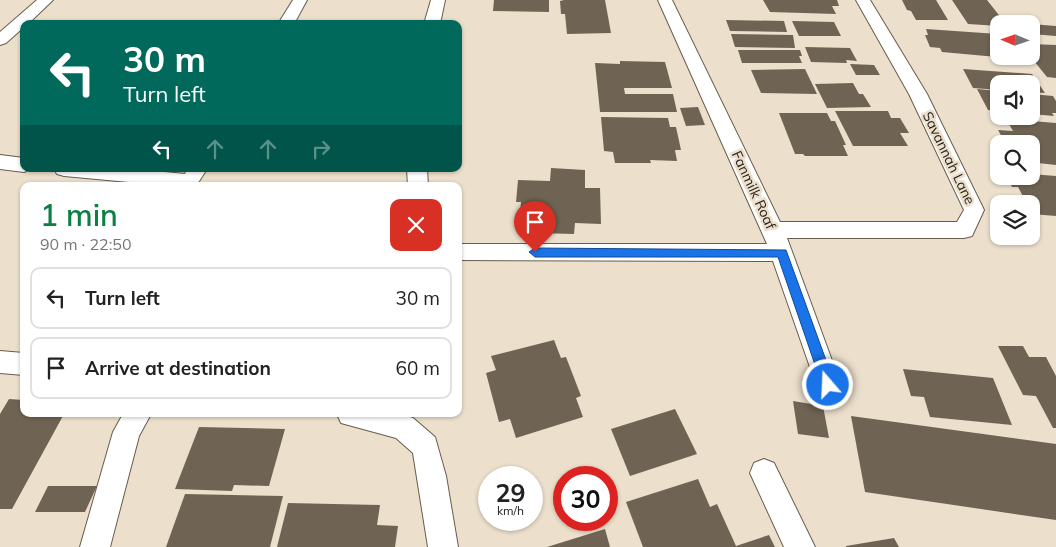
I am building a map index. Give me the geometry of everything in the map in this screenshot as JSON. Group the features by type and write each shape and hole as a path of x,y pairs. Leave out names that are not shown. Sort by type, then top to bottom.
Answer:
{"street":[{"path":"23,20 46,0"},
{"path":"288,20 300,0"},
{"path":"433,20 438,0"},
{"name":"Fanmilk Roaf","path":"665,0 773,230 828,385"},
{"name":"Savannah Lane","path":"773,230 964,230 974,210 918,94 862,0"},
{"path":"0,40 20,23"},
{"path":"0,162 20,164"},
{"path":"93,172 190,182"},
{"path":"462,252 782,253"},
{"path":"0,362 20,364"},
{"path":"94,547 127,432 136,417"},
{"path":"362,417 403,427 424,446 432,476 443,547"},
{"path":"764,473 800,547"}],"building":[{"path":"494,0 549,0 549,12 493,11"},
{"path":"605,0 611,33 567,34 565,14 561,14 560,1"},
{"path":"763,0 837,0 839,6 832,6 836,14 770,12"},
{"path":"902,0 936,0 948,20 916,20 911,11 907,10"},
{"path":"952,0 987,0 999,15 990,15 990,25 968,24"},
{"path":"726,20 784,21 787,32 730,31"},
{"path":"792,21 834,22 841,36 799,36"},
{"path":"1040,25 1056,26 1056,36 1040,35"},
{"path":"926,29 990,33 990,56 942,52 940,48 930,47 925,35 928,35"},
{"path":"731,34 793,35 795,48 735,47"},
{"path":"1040,44 1056,45 1056,78 1047,77 1037,65 1040,65"},
{"path":"805,47 850,48 857,61 846,60 847,63 811,62"},
{"path":"738,50 800,50 802,56 799,56 802,63 742,63"},
{"path":"620,61 665,62 672,88 624,88 625,94 673,94 677,112 600,112 595,63 620,64"},
{"path":"850,64 874,65 880,75 856,75"},
{"path":"805,69 817,94 761,93 751,70"},
{"path":"963,69 1033,75 990,75 990,89 973,88"},
{"path":"853,83 859,94 863,94 871,107 827,108 815,84"},
{"path":"1040,86 1045,93 1040,93"},
{"path":"977,89 990,90 990,110 988,110"},
{"path":"1040,95 1053,96 1056,101 1056,113 1052,113 1054,116 1040,115"},
{"path":"698,107 705,125 686,126 680,108"},
{"path":"835,111 888,111 891,118 900,118 909,133 900,133 908,146 853,146"},
{"path":"779,113 827,113 831,121 835,121 846,145 843,145 848,156 805,156 803,154 795,154"},
{"path":"601,117 668,118 670,127 676,127 681,150 675,150 677,161 650,160 651,163 615,163 613,152 604,151"},
{"path":"1040,122 1056,123 1056,165 1040,163 1040,135 1001,135 998,130 1013,131 1010,125 1040,125"},
{"path":"551,168 585,170 585,188 600,188 601,224 575,223 574,234 536,233 536,225 519,225 521,202 516,202 518,180 550,181"},
{"path":"1040,175 1056,176 1056,216 1040,215 1040,195 1022,195 1018,187 1012,187 1011,185 1040,185"},
{"path":"554,340 561,358 566,357 581,396 576,398 583,417 516,438 510,419 499,422 486,373 496,370 491,356"},
{"path":"998,346 1023,346 1029,357 1046,357 1056,376 1056,428 1053,428 1036,396 1023,395"},
{"path":"903,369 993,378 1012,425 930,417 924,397 911,396"},
{"path":"9,399 20,400 20,417 62,417 12,509 0,509 0,414"},
{"path":"793,401 823,406 829,438 798,434"},
{"path":"675,409 697,454 630,476 611,429"},
{"path":"851,416 1056,444 1056,520 865,492"},
{"path":"199,427 285,429 269,486 234,485 232,491 175,489"},
{"path":"698,479 710,507 717,504 736,546 769,535 775,547 643,547 626,502"},
{"path":"48,486 97,486 85,512 35,512"},
{"path":"185,494 283,496 270,547 166,547"},
{"path":"288,503 380,505 377,525 398,526 395,547 277,547"},
{"path":"599,531 606,531 610,547 547,547"},
{"path":"894,538 899,547 846,547 846,546"}],"route":[{"path":"535,252 782,253 828,385"}]}
